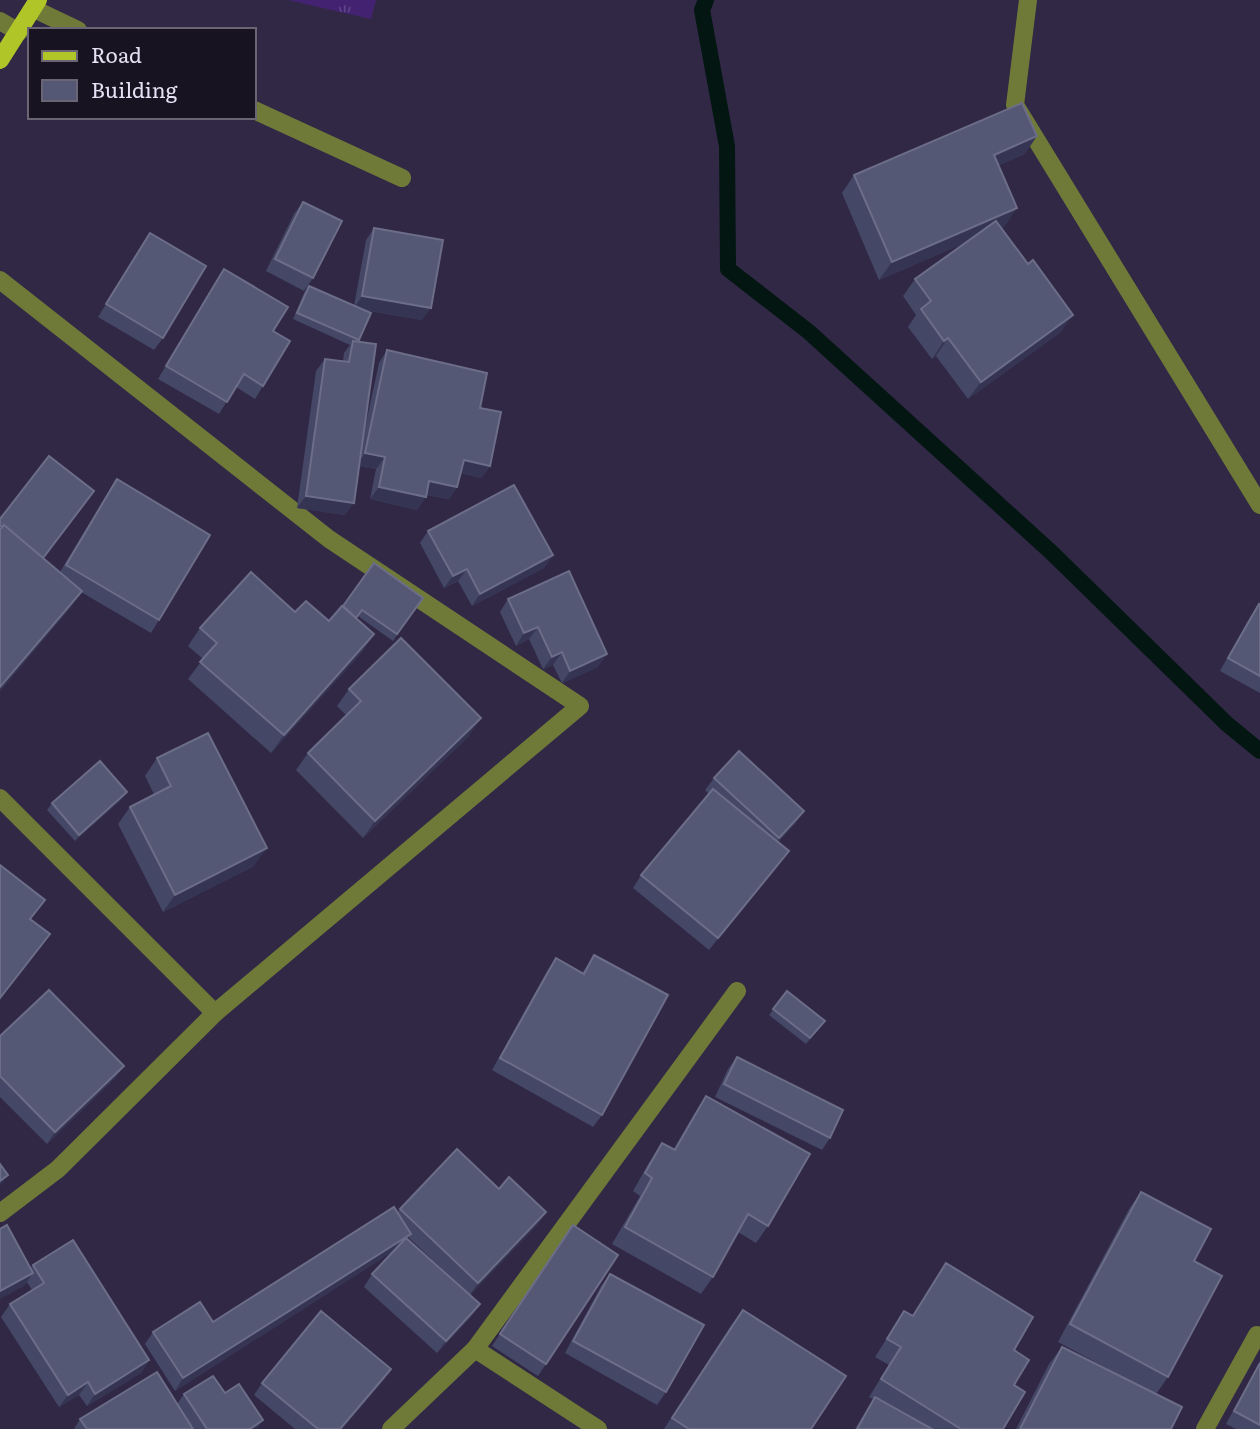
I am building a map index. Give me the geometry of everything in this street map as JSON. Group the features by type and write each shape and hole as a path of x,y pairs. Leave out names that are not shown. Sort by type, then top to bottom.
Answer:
{"main road":[{"path":"0,60 36,5"}],"street":[{"path":"1028,0 1014,105 1260,505"},
{"path":"36,5 75,28"},
{"path":"0,21 19,32"},
{"path":"256,111 402,178"},
{"path":"0,280 329,539 580,706 215,1013 58,1169 0,1213"},
{"path":"0,798 215,1013"},
{"path":"391,1429 475,1349 737,991"},
{"path":"1205,1429 1256,1335"},
{"path":"475,1349 598,1429"}],"green space":[{"path":"288,0 376,0 371,19"}],"building":[{"path":"1022,103 1037,136 994,155 1017,208 892,262 854,175"},
{"path":"303,202 342,221 313,278 275,259"},
{"path":"996,221 1028,264 1033,260 1073,315 981,382 948,338 944,341 921,309 931,301 915,279"},
{"path":"374,228 443,240 431,308 362,296"},
{"path":"150,233 206,266 163,338 106,304"},
{"path":"224,269 288,307 273,331 290,341 263,386 244,374 227,402 166,366"},
{"path":"309,286 371,313 359,340 297,313"},
{"path":"353,341 376,344 354,503 306,496 325,359 349,362"},
{"path":"387,350 487,373 480,408 501,412 490,466 464,460 457,487 429,481 426,497 379,487 385,457 365,453"},
{"path":"49,456 94,491 43,558 4,525 0,526 0,519"},
{"path":"117,479 210,535 159,620 66,565"},
{"path":"514,485 553,555 480,594 467,569 453,576 428,531"},
{"path":"4,525 82,591 0,687 0,530"},
{"path":"374,563 423,598 397,634 362,610 356,618 343,606"},
{"path":"569,571 607,654 570,671 562,652 552,657 538,627 524,633 508,599"},
{"path":"251,572 295,612 306,601 329,621 342,606 374,634 284,735 200,662 217,643 200,628"},
{"path":"1260,605 1260,676 1228,658"},
{"path":"401,638 481,718 375,821 308,753 361,701 349,689"},
{"path":"208,733 267,848 175,895 130,807 171,786 157,758"},
{"path":"739,751 804,811 779,838 714,778"},
{"path":"100,761 127,792 79,835 52,803"},
{"path":"713,789 789,851 718,938 641,875"},
{"path":"0,865 45,900 30,919 50,934 0,998"},
{"path":"594,955 668,995 602,1115 500,1058 556,958 584,974"},
{"path":"49,990 124,1066 55,1132 0,1076 0,1036"},
{"path":"787,991 825,1021 810,1038 773,1009"},
{"path":"737,1057 843,1110 830,1138 724,1084"},
{"path":"706,1096 810,1154 768,1226 748,1214 713,1277 625,1227 652,1178 645,1173 662,1143 675,1150"},
{"path":"457,1149 499,1189 509,1177 546,1212 478,1283 400,1209"},
{"path":"0,1164 8,1175 0,1181"},
{"path":"1141,1192 1211,1229 1194,1261 1222,1276 1168,1377 1070,1324"},
{"path":"394,1207 411,1234 183,1378 153,1332 200,1302 213,1322"},
{"path":"7,1225 33,1273 0,1291 0,1229"},
{"path":"573,1225 618,1255 546,1364 500,1334"},
{"path":"406,1238 480,1304 446,1341 372,1274"},
{"path":"73,1240 149,1360 95,1394 88,1382 68,1395 10,1304 44,1283 33,1265"},
{"path":"946,1263 1033,1317 1014,1350 1029,1360 1014,1385 1025,1392 1003,1429 961,1429 881,1379 901,1347 887,1339 904,1311 913,1316"},
{"path":"610,1274 704,1325 666,1392 573,1341"},
{"path":"743,1310 846,1376 811,1429 689,1429 672,1418"},
{"path":"321,1311 391,1369 340,1429 318,1429 262,1383"},
{"path":"1062,1347 1182,1407 1171,1429 1020,1429"},
{"path":"1260,1363 1260,1425 1234,1411"},
{"path":"157,1372 193,1429 87,1429 80,1419"},
{"path":"213,1376 225,1393 239,1384 263,1420 250,1429 207,1429 184,1394"},
{"path":"875,1397 932,1429 857,1429"}],"waterway":[{"path":"706,0 702,10 727,146 728,269 809,332 1051,552 1227,724 1260,751"}]}
